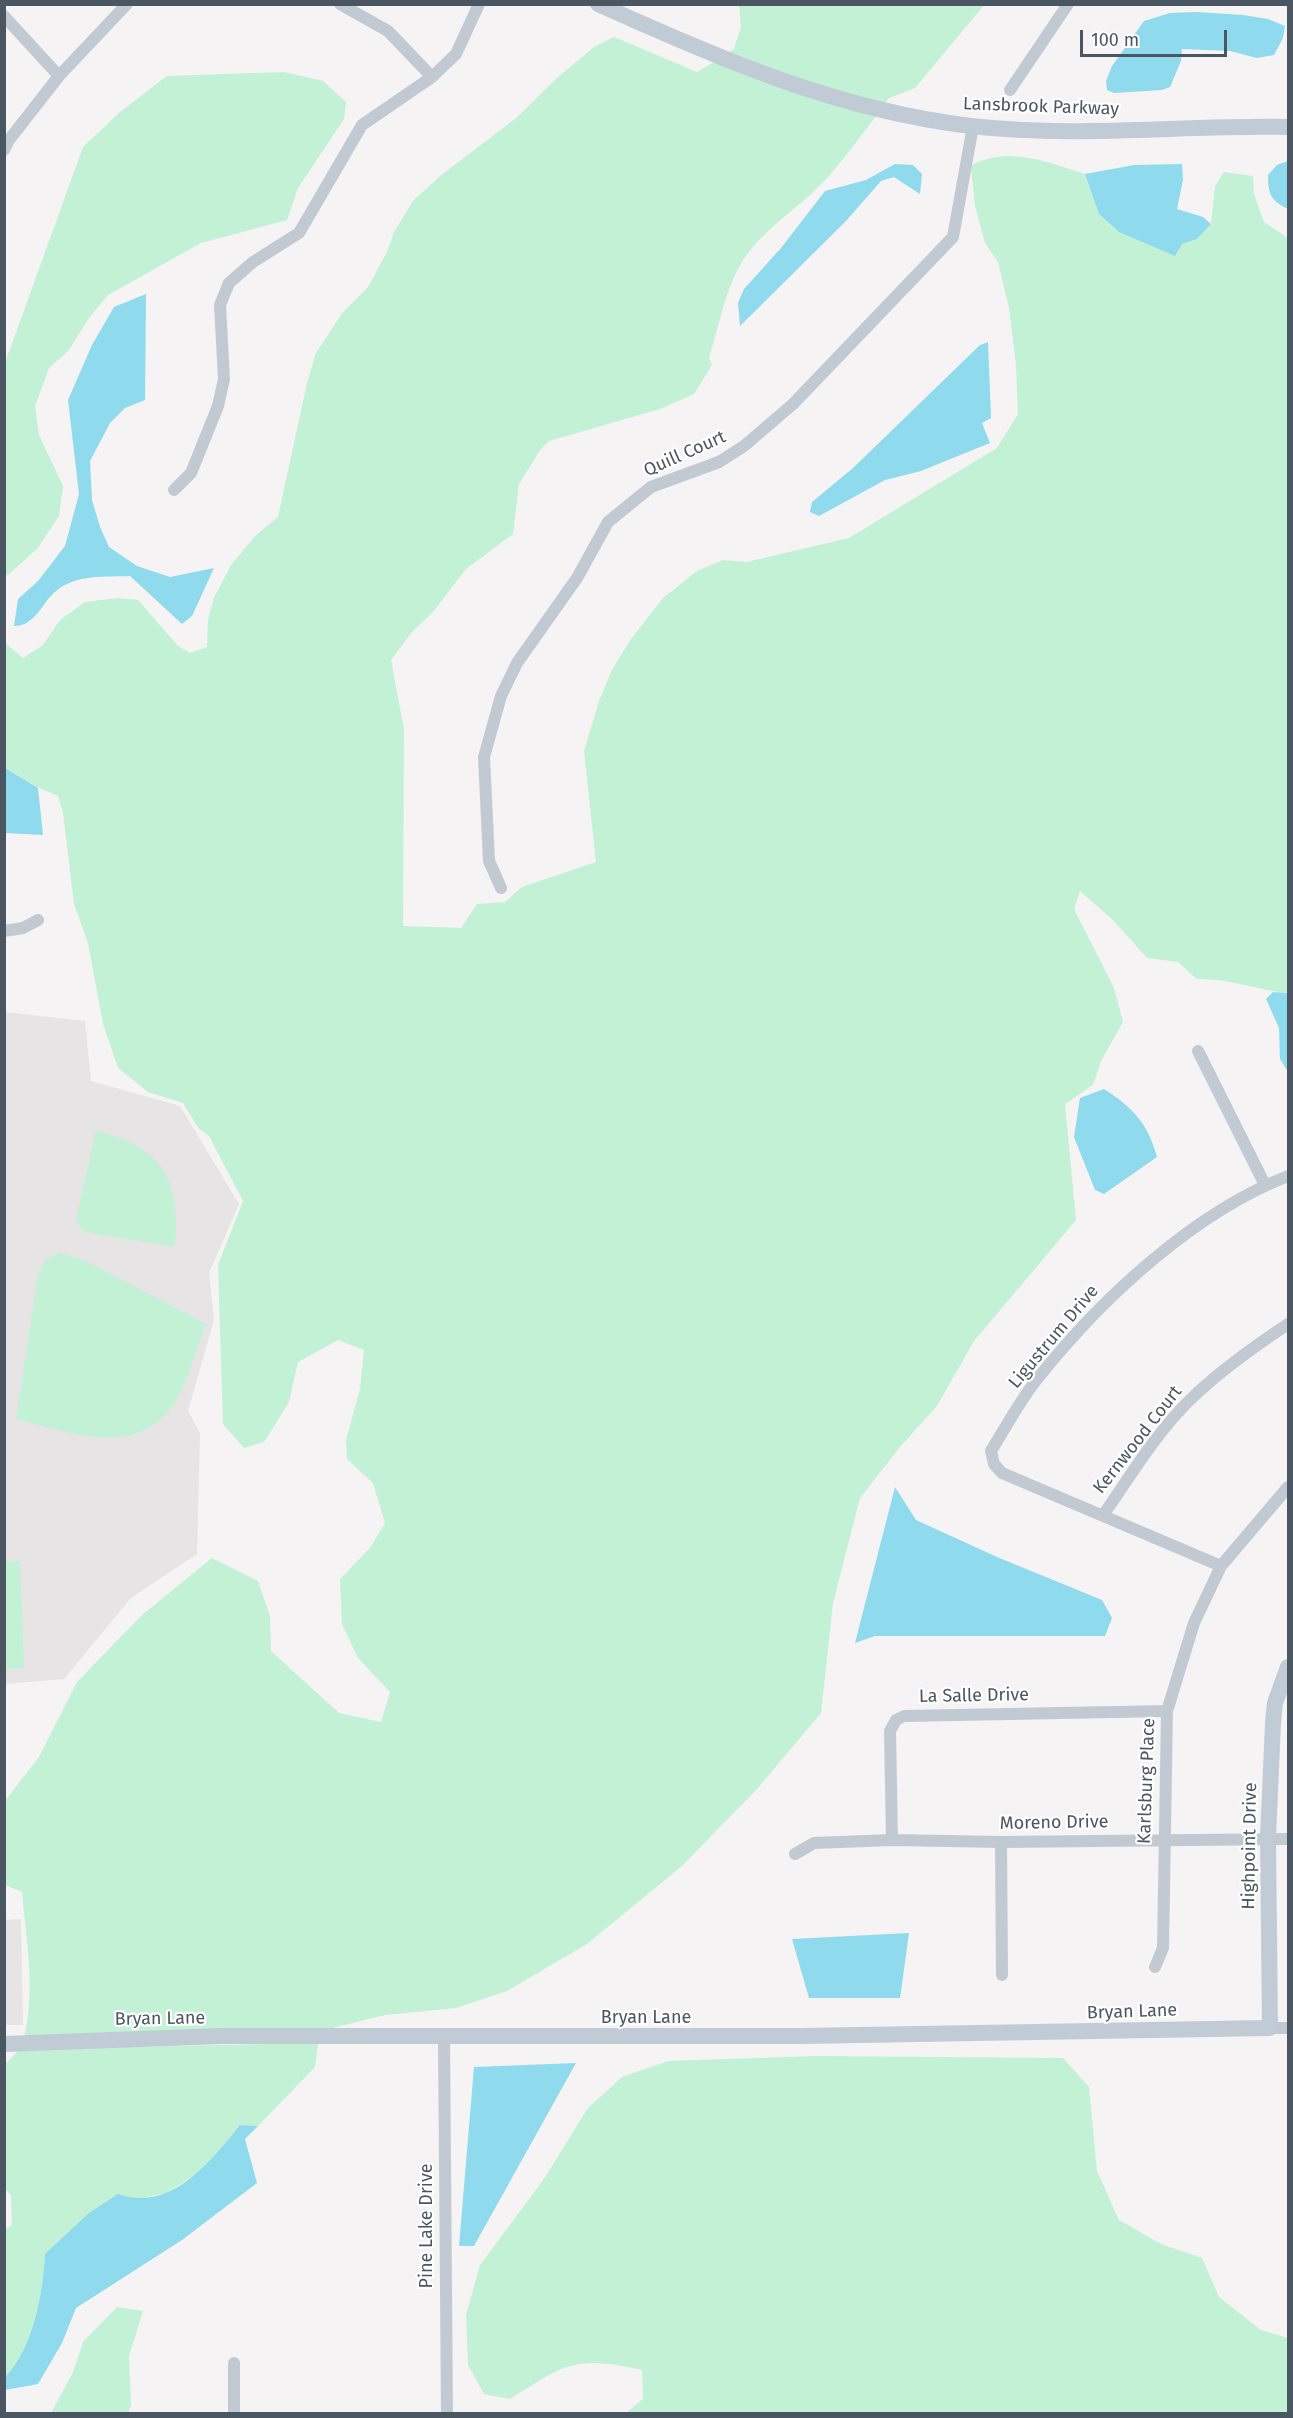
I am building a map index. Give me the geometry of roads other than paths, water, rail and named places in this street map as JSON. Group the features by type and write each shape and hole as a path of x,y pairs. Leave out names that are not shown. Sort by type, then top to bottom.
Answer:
{"street":[{"path":"4,150 9,140 60,76 127,4"},
{"path":"340,4 388,31 432,77"},
{"path":"174,490 191,473 218,406 224,379 220,304 229,283 253,262 300,233 362,125 432,77 456,54 479,4"},
{"name":"Lansbrook Parkway","path":"598,4 706,53 830,98 888,113 973,126 1107,130 1288,127"},
{"path":"1010,90 1068,4"},
{"path":"4,16 60,76"},
{"name":"Quill Court","path":"501,888 489,861 484,757 501,696 517,663 577,578 608,522 651,487 719,462 744,446 793,404 953,237 973,126"},
{"path":"4,931 24,928 38,920"},
{"path":"1198,1051 1266,1185"},
{"name":"Ligustrum Drive","path":"1221,1566 1104,1514 1002,1473 994,1464 991,1451 1036,1379 1107,1299 1203,1223 1266,1185 1288,1176"},
{"name":"Kernwood Court","path":"1104,1514 1142,1458 1192,1397 1246,1353 1288,1324"},
{"name":"Karlsburg Place","path":"1155,1967 1163,1948 1163,1838 1167,1711 1194,1623 1221,1566 1288,1487"},
{"name":"Highpoint Drive","path":"1270,2028 1268,1838 1273,1723 1275,1703 1288,1667"},
{"name":"La Salle Drive","path":"892,1840 890,1731 896,1720 904,1716 1167,1711"},
{"name":"Moreno Drive","path":"892,1840 1000,1842 1163,1838 1288,1839"},
{"path":"795,1854 814,1843 892,1840"},
{"path":"1000,1842 1002,1975"},
{"name":"Bryan Lane","path":"4,2044 222,2036 444,2038 1098,2033 1288,2028"},
{"name":"Pine Lake Drive","path":"444,2038 447,2414"},
{"path":"234,2363 234,2414"}],"water":[{"path":"1197,12 1268,19 1285,26 1283,38 1274,55 1257,58 1230,51 1182,49 1181,61 1170,87 1162,90 1114,93 1107,90 1106,81 1112,66 1144,21 1170,13"},
{"path":"1288,161 1288,209 1274,200 1269,187 1268,175 1277,165"},
{"path":"895,164 913,165 922,174 920,194 894,177 881,181 845,222 740,326 738,303 744,289 781,248 825,191 866,180"},
{"path":"1182,164 1183,180 1177,209 1203,217 1211,224 1197,239 1182,244 1175,256 1119,232 1099,214 1085,174 1134,165"},
{"path":"146,294 145,400 125,408 110,423 90,461 92,500 109,547 137,566 170,577 214,568 192,616 182,624 130,576 91,578 72,582 56,591 28,622 14,626 18,599 38,581 65,546 79,494 68,400 92,345 114,307"},
{"path":"988,342 991,418 982,423 990,443 921,471 885,480 819,516 810,512 812,502 853,468 980,345"},
{"path":"5,768 38,788 43,835 5,833"},
{"path":"1273,992 1288,993 1288,1072 1280,1059 1279,1028 1266,999"},
{"path":"1104,1089 1123,1102 1138,1117 1149,1135 1157,1157 1104,1194 1095,1190 1074,1137 1080,1098"},
{"path":"895,1487 916,1520 997,1557 1102,1600 1112,1618 1105,1636 875,1636 855,1643"},
{"path":"909,1933 900,1998 809,1998 792,1939"},
{"path":"576,2063 474,2246 459,2246 474,2067"},
{"path":"240,2125 258,2126 245,2139 257,2183 182,2240 76,2308 62,2343 38,2384 5,2390 5,2377 23,2351 35,2320 42,2286 45,2254 89,2213 118,2194 137,2198 155,2196 172,2190 188,2180 203,2168"}]}
